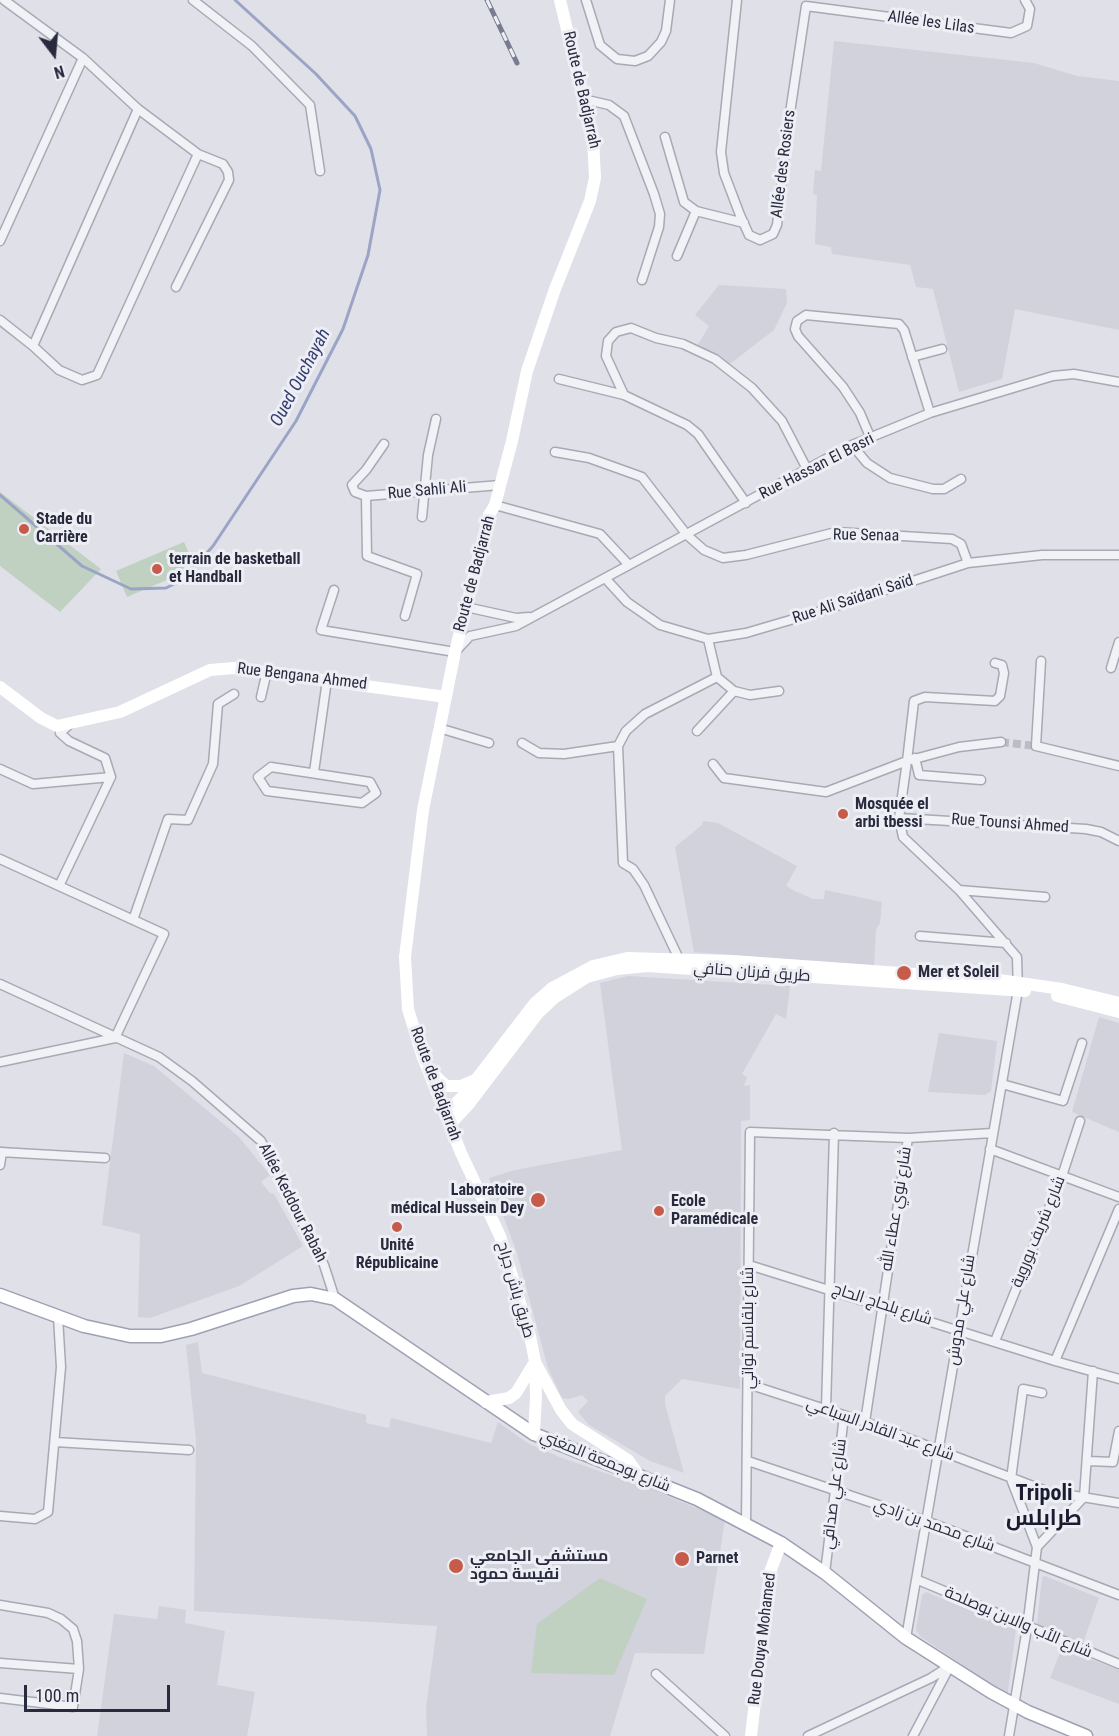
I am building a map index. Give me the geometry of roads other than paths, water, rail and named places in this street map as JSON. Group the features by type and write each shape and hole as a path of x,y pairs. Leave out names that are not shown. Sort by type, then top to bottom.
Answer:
{"main road":[{"name":"Route de Badjarrah","path":"461,1153 425,1065 408,1009 405,957 423,810 466,607 489,515 495,505 528,371 594,188 595,154 560,0"},
{"name":"Rue Bengana Ahmed","path":"69,725 141,704 210,670 234,668 446,697"},
{"path":"0,687 42,718 57,726 69,725"},
{"name":"طريق فرنان حنافي","path":"448,1119 535,1003 566,978 592,966 627,958 679,959 1018,986 1080,993 1119,1003"},
{"name":"طريق فرنان حنافي","path":"448,1119 468,1105 538,1013 554,998 587,977 616,969 647,966 1018,986 1119,1012"},
{"path":"425,1065 436,1079 446,1086 461,1086 477,1079"},
{"path":"456,1139 468,1105"},
{"name":"طريق باش جراح","path":"461,1153 500,1236 535,1361 534,1434"},
{"name":"شارع بوجمعة المغني","path":"0,1295 58,1317 130,1336 161,1336 190,1329 293,1296 311,1294 335,1299 534,1434 636,1473 746,1524 781,1543 825,1573 906,1638 950,1666 1013,1705 1086,1736"},
{"path":"486,1402 510,1398 516,1393 535,1361"},
{"path":"535,1361 561,1410 572,1424 628,1460 636,1473"},
{"name":"Rue Douya Mohamed","path":"751,1736 770,1572 781,1543"}],"street":[{"path":"4,0 83,58 138,109 198,154 223,164 228,172 229,180 176,287"},
{"path":"193,0 252,46 310,105 320,171"},
{"path":"586,0 600,45 617,59 635,61 648,56 661,42 666,31 670,0"},
{"path":"737,0 721,141 724,173 744,223"},
{"name":"Allée les Lilas","path":"804,3 1011,33 1027,26 1030,9 1025,0"},
{"name":"Allée des Rosiers","path":"744,223 749,235 760,240 773,234 777,225 804,3"},
{"path":"0,241 83,58"},
{"path":"583,99 609,105 624,116 654,194 660,214 659,227 642,280"},
{"path":"33,346 138,109"},
{"path":"665,137 684,202 696,211 744,223"},
{"path":"0,320 59,370 82,380 91,379 100,372 115,332 198,154"},
{"path":"677,256 696,211"},
{"path":"871,439 860,413 843,387 798,336 795,329 797,321 810,314 899,324 904,330 930,413"},
{"path":"624,395 606,356 608,341 616,332 631,328 656,338 682,344 715,359 752,388 782,421 807,469"},
{"path":"912,357 942,349"},
{"name":"Rue Hassan El Basri","path":"455,652 470,636 516,626 852,445 930,413 1053,376 1074,374 1119,382"},
{"path":"559,379 624,395 678,419 698,434 746,502"},
{"path":"422,517 423,492 436,419"},
{"path":"366,496 355,492 352,485 366,471 384,444"},
{"path":"852,445 867,463 890,478 933,489 944,489 961,479"},
{"name":"Rue Senaa","path":"555,452 589,458 642,477 687,535 704,550 723,558 746,555 836,532 952,539 961,544 968,563"},
{"name":"Rue Sahli Ali","path":"405,616 417,574 368,556 366,496 500,485"},
{"path":"495,505 600,534 629,565"},
{"name":"Rue Ali Saïdani Saïd","path":"605,578 627,602 660,625 708,639 767,627 968,563 1042,555 1119,555"},
{"path":"334,590 321,630 455,652"},
{"path":"466,607 516,618 533,617"},
{"path":"708,639 717,676 734,691 750,695 779,691"},
{"path":"1111,668 1119,642"},
{"path":"1041,661 1036,746 1119,766"},
{"path":"899,818 911,759 914,701 925,697 994,701 1000,696 1004,673 1002,664 994,663"},
{"path":"261,698 267,671"},
{"path":"679,959 644,885 633,869 622,863 618,746 626,731 645,714 717,676"},
{"path":"314,772 327,680"},
{"path":"697,731 734,691"},
{"path":"133,920 168,819 188,820 213,764 218,704 234,694"},
{"path":"59,886 111,777 105,758 69,741 60,733 69,725"},
{"path":"439,728 489,743"},
{"path":"713,764 723,778 826,792 911,759 959,747 1001,742"},
{"path":"522,743 539,753 564,754 618,746"},
{"path":"911,759 919,775 981,780"},
{"path":"271,768 314,772 370,782 376,793 362,803 267,791 258,777 271,768"},
{"path":"0,769 33,784 111,777"},
{"name":"Rue Tounsi Ahmed","path":"899,818 1086,829 1101,832 1118,841"},
{"name":"شارع علي مدوش","path":"899,818 903,837 959,890 1017,957 1018,986 926,1521 918,1580 906,1638"},
{"path":"0,859 164,934 116,1038 0,1062"},
{"path":"959,890 1045,897"},
{"path":"920,936 1006,943"},
{"name":"Allée Keddour Rabah","path":"0,984 159,1057 261,1141 324,1265 335,1299"},
{"path":"1002,1084 1063,1101 1082,1042"},
{"name":"شارع شريف بوروية","path":"994,1341 1062,1176 1080,1122"},
{"name":"شارع بلقاسم تواتي","path":"746,1524 750,1132 834,1133"},
{"path":"826,1409 834,1133 908,1138 993,1133"},
{"name":"شارع نوي عطاء الله","path":"865,1422 908,1138"},
{"path":"990,1149 1119,1197"},
{"path":"0,1165 1,1152 105,1158"},
{"path":"1054,1361 1119,1209"},
{"name":"شارع بلحاج الحاج","path":"749,1264 1054,1361 1119,1379"},
{"path":"0,1516 35,1519 48,1512 61,1367 58,1317"},
{"path":"1009,1736 1027,1628 1033,1563 1037,1547 1084,1497 1093,1371"},
{"name":"شارع عبد القادر السباعي","path":"748,1384 865,1422 1046,1491 1119,1503"},
{"path":"1037,1547 1011,1479 1023,1389 1042,1393"},
{"name":"شارع علي صداقي","path":"825,1573 844,1416"},
{"path":"1088,1461 1113,1462 1119,1431"},
{"path":"55,1442 189,1450"},
{"name":"شارع محمد بن زادي","path":"748,1461 926,1521 1119,1595"},
{"name":"شارع الأب والابن بوصلحة","path":"918,1580 1027,1628 1119,1664"},
{"path":"0,1605 48,1613 62,1618 73,1629 77,1641 79,1669 73,1707 0,1698"},
{"path":"0,1664 79,1669"},
{"path":"808,1736 931,1678 950,1666"},
{"path":"913,1736 950,1666"},
{"path":"656,1674 725,1736"}],"waterway":[{"name":"Oued Ouchayah","path":"0,495 82,566 131,589 166,588 184,579 213,546 296,421 343,329 368,255 380,190 371,149 355,116 316,74 235,0"}],"tunnel":[{"path":"1001,742 1036,746"}],"railway":[{"path":"487,0 517,63"}],"place":[{"name":"Stade du Carrière","path":"24,529"},
{"name":"terrain de basketball et Handball","path":"157,569"},
{"name":"Mosquée el arbi tbessi","path":"843,814"},
{"name":"Mer et Soleil","path":"904,973"},
{"name":"Laboratoire médical Hussein Dey","path":"538,1200"},
{"name":"Ecole Paramédicale","path":"659,1211"},
{"name":"Unité Républicaine","path":"397,1227"},
{"name":"Parnet","path":"682,1559"},
{"name":"مستشفى الجامعي نفيسة حمود","path":"456,1566"}],"district":[{"name":"Tripoli طرابلس","path":"1044,1506"}]}
